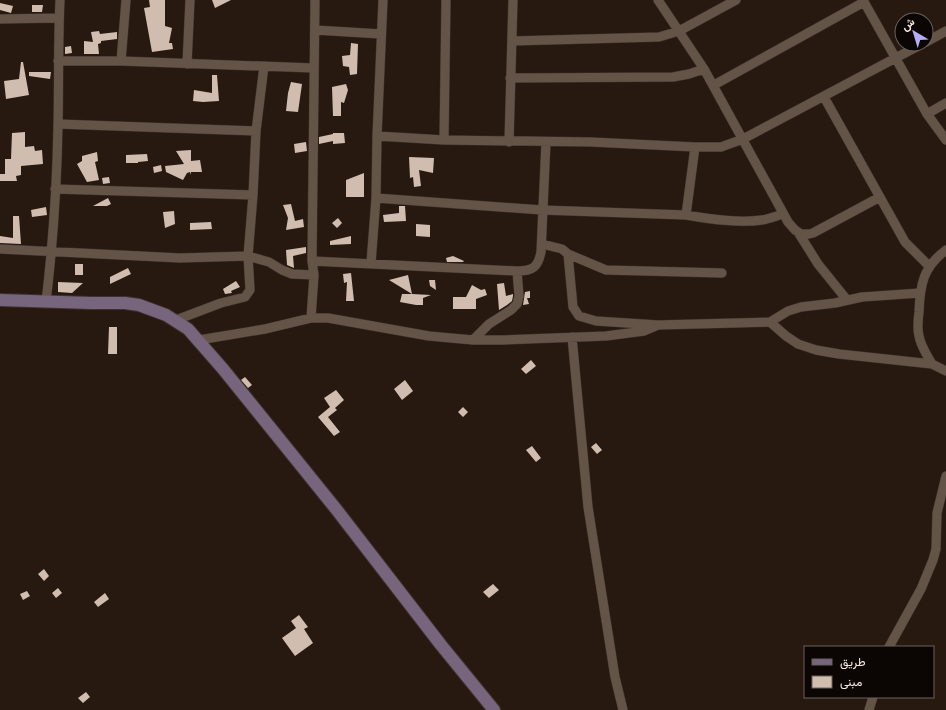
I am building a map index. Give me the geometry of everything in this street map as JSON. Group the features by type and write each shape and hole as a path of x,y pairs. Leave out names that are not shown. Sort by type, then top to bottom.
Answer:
{"main road":[{"path":"0,300 125,303 140,305 166,315 188,329 199,340 336,509 441,645 494,710"}],"street":[{"path":"46,302 52,252 56,188 60,0"},
{"path":"121,61 126,0"},
{"path":"187,64 190,0"},
{"path":"311,318 314,275 312,261 313,68 315,0"},
{"path":"371,263 376,198 383,0"},
{"path":"444,140 446,0"},
{"path":"509,142 513,0"},
{"path":"658,0 714,85 792,228 804,234 813,233 880,197"},
{"path":"512,41 659,37 679,31 736,0"},
{"path":"714,85 864,1 927,114 946,140"},
{"path":"0,19 59,18"},
{"path":"315,30 381,34"},
{"path":"934,38 946,31"},
{"path":"377,136 509,142 632,143 694,147 721,146 744,139 907,52"},
{"path":"58,61 121,61 313,68"},
{"path":"176,320 221,303 246,297 250,290 248,256 256,131 264,66"},
{"path":"510,78 673,77 704,69"},
{"path":"824,97 905,242 929,266"},
{"path":"927,114 946,103"},
{"path":"58,124 256,131"},
{"path":"312,261 517,272 530,270 535,266 539,259 542,244 542,210 546,142"},
{"path":"686,215 694,147"},
{"path":"56,188 253,195"},
{"path":"376,198 542,210 686,215 701,218 752,221 783,214"},
{"path":"798,232 818,264 847,300"},
{"path":"542,244 562,249 568,254 606,270 722,273"},
{"path":"0,249 180,258 248,256 269,262 292,274 314,275"},
{"path":"932,364 922,348 919,337 920,293 929,266 946,250"},
{"path":"568,254 572,303 574,310 579,316 596,321 658,325 770,322 795,308 862,297 920,293"},
{"path":"473,340 489,324 513,309 517,304 519,296 517,272"},
{"path":"199,340 265,329 311,318 328,318 440,338 473,340 606,336 640,332 658,325"},
{"path":"770,322 798,344 816,350 839,354 932,364 946,371"},
{"path":"572,337 588,507 615,677 623,710"},
{"path":"890,646 920,589 933,560 936,549 937,513 946,476"},
{"path":"869,710 873,698"}],"building":[{"path":"149,0 165,0 165,26 172,28 169,43 172,43 173,49 152,52 144,8 150,7"},
{"path":"212,0 231,0 215,8"},
{"path":"0,3 13,6 11,13 0,10"},
{"path":"32,5 43,5 42,12 32,12"},
{"path":"99,31 100,34 117,32 117,39 101,41 101,43 98,44 99,54 84,54 84,41 93,42 91,32"},
{"path":"351,43 358,44 357,74 350,75 349,67 343,66 342,56 350,55"},
{"path":"71,46 72,53 65,54 65,47"},
{"path":"21,62 23,62 29,95 6,99 4,81 19,79"},
{"path":"29,72 51,72 50,79 29,76"},
{"path":"212,75 217,75 219,101 193,101 194,90 212,93"},
{"path":"291,82 302,84 298,112 286,111"},
{"path":"346,84 348,90 344,103 341,102 341,116 333,116 332,87"},
{"path":"25,132 25,147 34,146 35,151 42,150 43,164 21,166 21,175 16,176 17,181 0,181 0,174 5,174 5,159 11,159 12,133"},
{"path":"333,133 344,133 345,143 333,144 333,141 319,144 319,137"},
{"path":"306,142 307,151 295,153 294,144"},
{"path":"191,150 191,161 200,160 202,172 191,172 191,175 190,172 187,173 183,180 166,172 165,166 184,164 176,151"},
{"path":"97,152 98,161 95,162 99,180 87,182 77,164 82,161 82,156"},
{"path":"147,154 148,161 126,163 126,155"},
{"path":"409,157 434,158 433,173 419,170 421,186 414,187 413,177 410,178"},
{"path":"161,165 162,171 154,173 153,167"},
{"path":"364,173 364,197 346,197 346,180"},
{"path":"109,177 110,183 103,184 102,178"},
{"path":"108,198 111,204 107,206 93,206"},
{"path":"291,204 295,221 303,219 304,227 286,230 288,218 283,205"},
{"path":"399,206 405,206 406,221 384,222 383,215 399,213"},
{"path":"46,207 47,215 32,217 31,210"},
{"path":"174,211 175,224 165,228 163,212"},
{"path":"13,216 19,216 21,244 0,243 0,236 13,238"},
{"path":"338,218 342,223 337,228 332,223"},
{"path":"211,222 212,229 190,230 190,223"},
{"path":"416,224 430,225 430,237 416,236"},
{"path":"351,236 351,244 330,245 330,241"},
{"path":"306,247 306,253 293,256 294,268 287,265 286,250"},
{"path":"453,256 464,261 447,262 446,258"},
{"path":"75,264 83,264 83,275 75,275"},
{"path":"128,268 131,274 110,284 110,277"},
{"path":"351,273 354,301 346,301 347,282 344,283 343,274"},
{"path":"408,275 412,294 389,280"},
{"path":"429,280 435,280 436,290 430,286"},
{"path":"236,281 240,287 231,291 232,293 225,294 223,289"},
{"path":"58,282 83,283 72,293 58,292"},
{"path":"504,283 506,296 513,294 513,296 512,301 499,310 497,284"},
{"path":"472,285 481,290 485,289 487,295 476,299 476,309 453,309 453,297 466,297"},
{"path":"530,291 530,298 527,298 529,304 523,305 525,292"},
{"path":"402,294 431,295 423,298 423,305 400,302"},
{"path":"109,327 117,327 117,354 108,354"},
{"path":"531,360 536,366 526,374 521,369"},
{"path":"245,377 252,385 248,388 241,380"},
{"path":"405,380 413,391 402,400 394,389"},
{"path":"336,390 344,400 335,408 337,410 328,417 340,432 334,436 318,417 330,407 324,398"},
{"path":"463,407 468,412 463,417 458,412"},
{"path":"596,443 602,450 597,454 591,447"},
{"path":"532,446 541,458 536,462 526,450"},
{"path":"44,569 49,576 44,581 38,574"},
{"path":"493,584 499,590 489,598 483,592"},
{"path":"58,588 62,593 56,598 52,593"},
{"path":"27,591 30,596 23,600 20,594"},
{"path":"105,593 109,599 98,607 94,602"},
{"path":"299,615 308,627 304,629 313,643 295,656 282,638 296,628 291,621"},
{"path":"86,692 90,697 83,703 78,698"}]}
